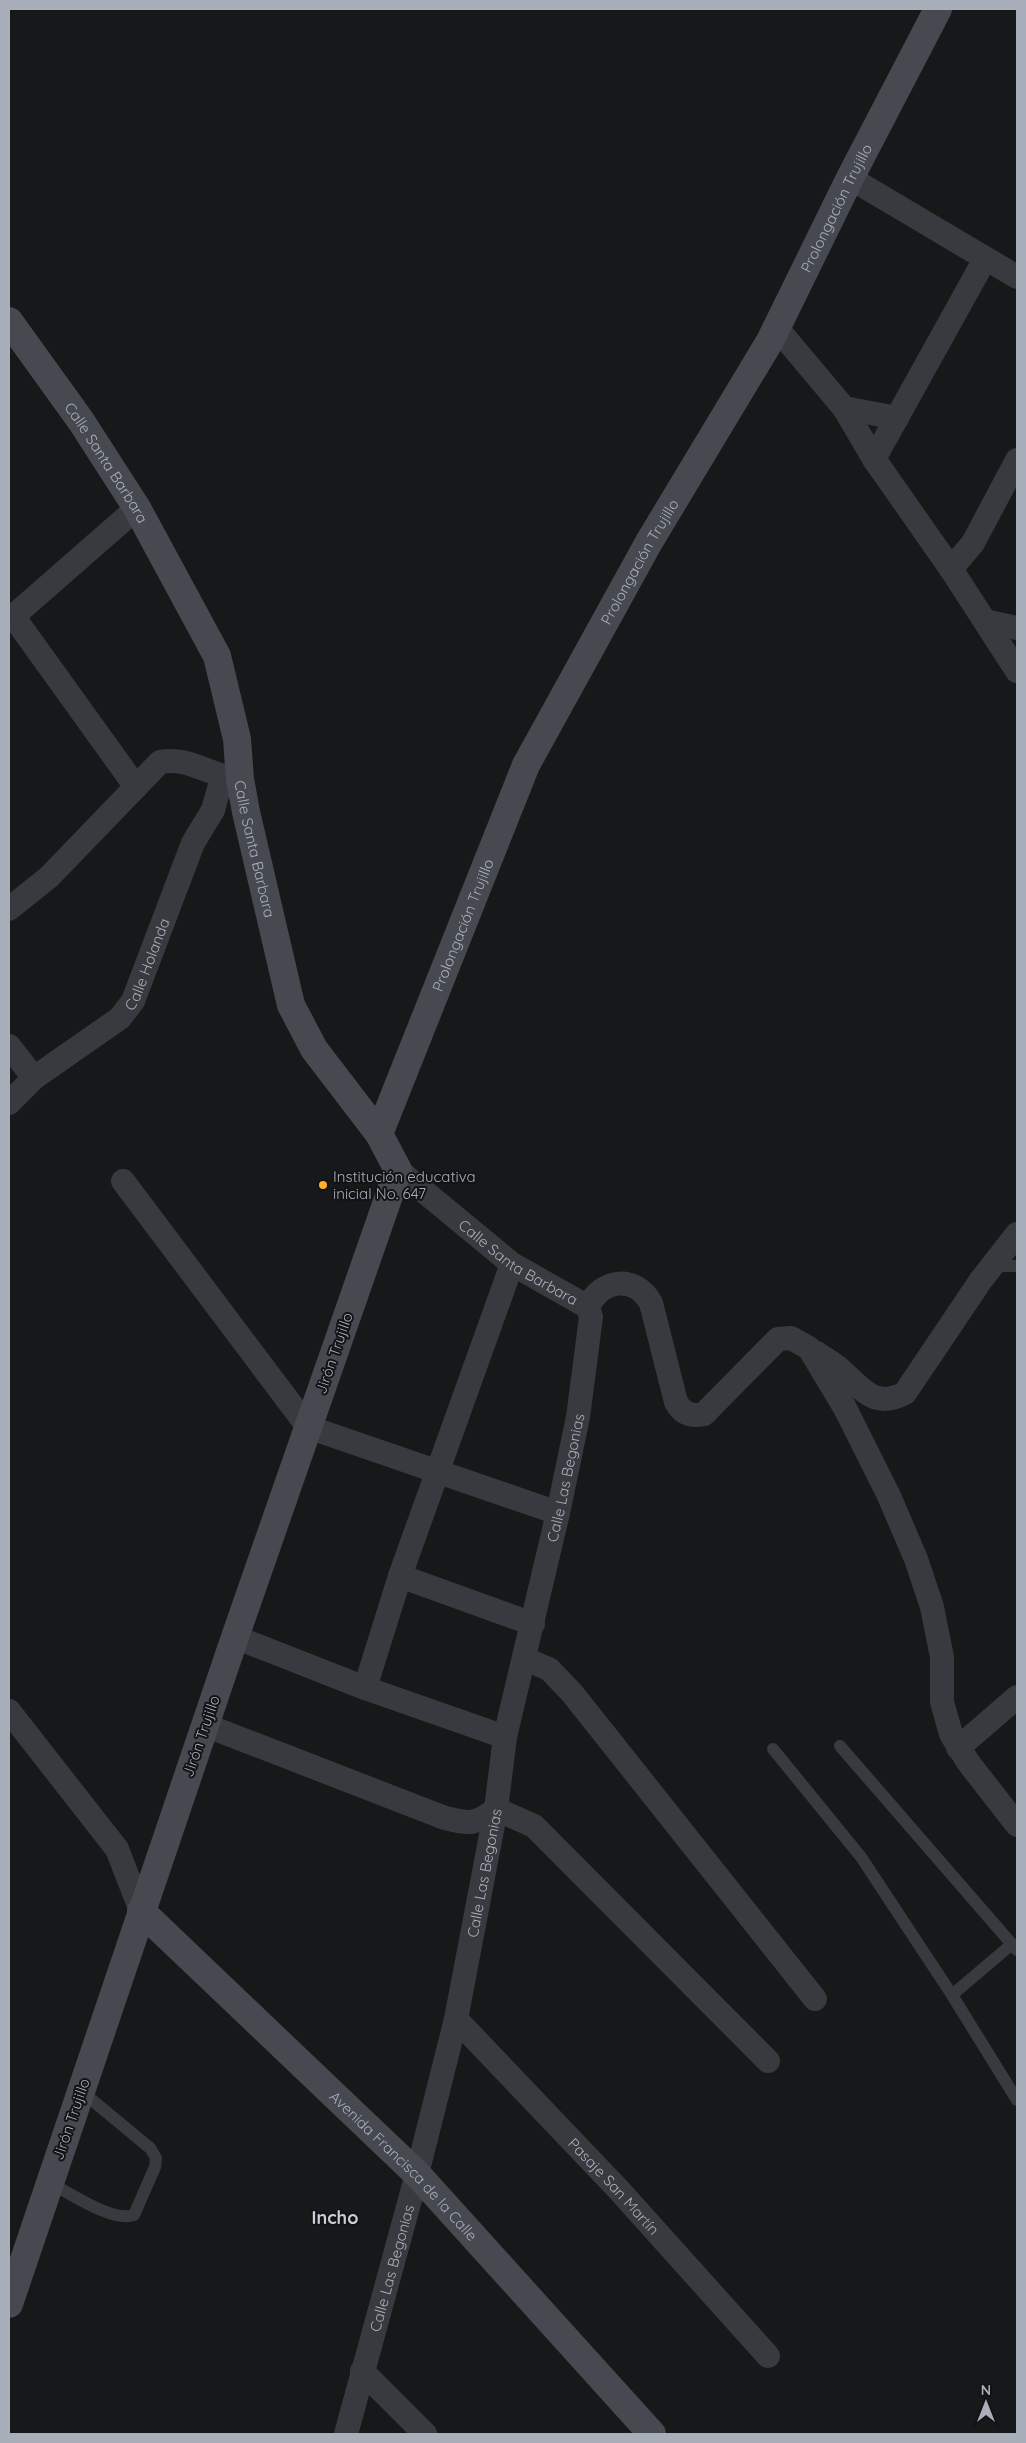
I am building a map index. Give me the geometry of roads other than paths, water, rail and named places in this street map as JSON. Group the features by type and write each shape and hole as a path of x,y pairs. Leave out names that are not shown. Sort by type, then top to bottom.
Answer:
{"street":[{"name":"Prolongación Trujillo","path":"379,1134 526,765 650,542 776,327 850,178 938,9"},
{"path":"850,178 1017,277"},
{"path":"874,459 985,259"},
{"name":"Calle Santa Barbara","path":"9,321 81,421 137,508 217,656 237,739 231,778 246,812 291,1004 314,1050 379,1134 398,1170 512,1264 588,1307"},
{"path":"776,327 844,408 874,459 951,569 1017,672"},
{"path":"844,408 897,418"},
{"path":"951,569 973,543 1017,460"},
{"path":"136,787 11,618 137,508"},
{"path":"985,621 1017,628"},
{"path":"9,909 49,877 160,762 173,759 184,761 231,778"},
{"name":"Calle Holanda","path":"9,1103 34,1078 120,1018 133,1000 193,843 231,778"},
{"path":"213,810 230,807 246,812"},
{"path":"9,1046 34,1078"},
{"name":"Jirón Trujillo","path":"9,2304 141,1911 398,1170"},
{"path":"123,1182 308,1428 438,1471 558,1514"},
{"path":"588,1307 600,1290 613,1285 628,1284 642,1290 651,1303 676,1402 680,1408 692,1415 704,1414 778,1339 791,1338 810,1348 842,1370 859,1389 870,1396 884,1399 896,1398 905,1393 992,1266 1017,1234"},
{"path":"365,1688 400,1576 512,1264"},
{"name":"Calle Las Begonias","path":"346,2434 417,2174 456,2018 496,1809 505,1737 533,1624 578,1417 591,1318 588,1307"},
{"path":"810,1348 845,1408 889,1496 925,1583 942,1657 944,1710 951,1734 958,1748 1017,1825"},
{"path":"400,1576 533,1624"},
{"path":"235,1637 365,1688 505,1737"},
{"path":"525,1659 549,1670 572,1693 815,1998"},
{"path":"958,1748 1017,1697"},
{"path":"9,1711 118,1849 141,1911"},
{"path":"205,1725 445,1818 466,1823 480,1821 496,1809 534,1826 768,2061"},
{"name":"Avenida Francisca de la Calle","path":"141,1911 417,2174 652,2434"},
{"name":"Pasaje San Martín","path":"456,2018 618,2189 768,2356"},
{"path":"362,2370 424,2434"}],"lane":[{"path":"992,1266 1017,1266"},
{"path":"840,1746 1014,1947 952,1995"},
{"path":"773,1749 860,1857 952,1995 1017,2100"},
{"path":"50,2183 111,2214 125,2218 134,2215 155,2167 156,2158 150,2148 81,2091"}],"place":[{"name":"Institución educativa inicial No. 647","path":"323,1185"}],"district":[{"name":"Incho","path":"335,2217"}]}
